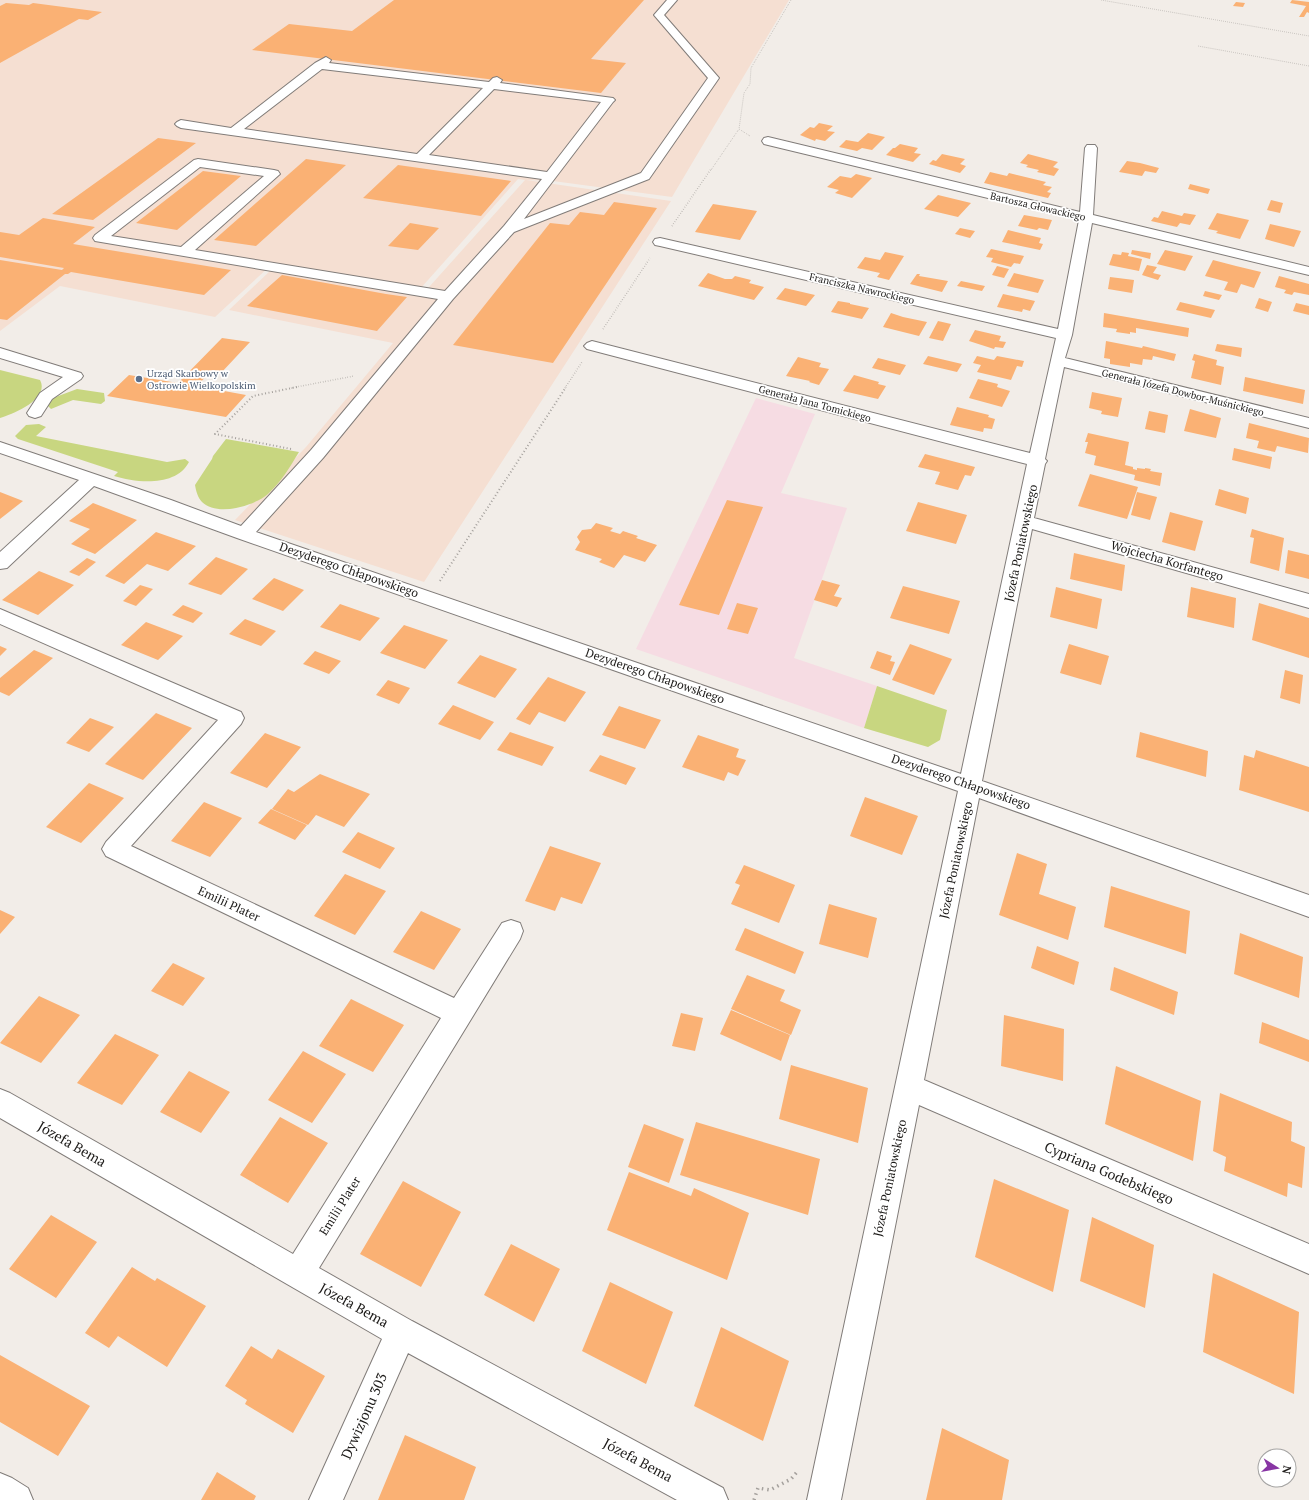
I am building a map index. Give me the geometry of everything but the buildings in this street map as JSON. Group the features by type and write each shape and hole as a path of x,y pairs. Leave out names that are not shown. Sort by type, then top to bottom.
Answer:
{"street":[{"path":"509,229 645,176 714,78 659,16 672,0"},
{"path":"233,132 322,62 493,83 609,100 509,229 448,296 317,454 244,534"},
{"path":"419,158 493,83"},
{"path":"181,124 550,176"},
{"name":"Bartosza Głowackiego","path":"768,141 1309,271"},
{"name":"Józefa Poniatowskiego","path":"824,1500 1038,461 1057,361 1064,335 1086,217 1091,148"},
{"path":"184,252 274,174 198,163 100,238 184,252 448,296"},
{"name":"Franciszka Nawrockiego","path":"660,242 1064,335"},
{"name":"Generała Jana Tomickiego","path":"592,346 1038,461"},
{"path":"0,353 75,376 46,396 35,413"},
{"name":"Generała Józefa Dowbor-Muśnickiego","path":"1057,361 1309,423"},
{"name":"Dezyderego Chłapowskiego","path":"0,447 244,534 971,786 1309,906"},
{"path":"0,563 92,479"},
{"name":"Wojciecha Korfantego","path":"1025,521 1309,602"},
{"name":"Emilii Plater","path":"0,616 234,718 114,849 459,1013 298,1274"},
{"path":"459,1013 511,931"},
{"name":"Cypriana Godebskiego","path":"909,1087 1309,1259"},
{"name":"Józefa Bema","path":"0,1103 401,1332 711,1500"},
{"name":"Dywizjonu 303","path":"326,1500 401,1332"},
{"path":"0,1490 16,1500"}],"path":[{"path":"768,141 750,136 739,129 741,108 744,94 750,84 751,68 791,0"},
{"path":"1101,0 1309,36"},
{"path":"1198,46 1309,66"},
{"path":"317,454 215,434 254,396 387,369"},
{"path":"754,1500 758,1488"}],"shaded area":[{"path":"0,0 789,0 672,197 553,181 526,180 671,201 424,582 235,520 306,447 393,343 229,310 271,270 421,296 525,180 518,179 420,289 271,265 215,317 60,286 0,331"},
{"path":"756,398 815,414 781,493 847,508 794,658 877,686 864,728 636,649"}],"green space":[{"path":"0,370 40,380 42,387 40,393 29,405 0,418"},
{"path":"77,389 104,393 105,401 101,404 73,400 51,409 47,405 53,398"},
{"path":"39,424 46,427 36,436 167,462 185,459 189,462 183,470 175,476 166,479 144,481 114,476 118,472 18,439 15,436 26,425"},
{"path":"226,439 299,452 289,469 268,494 245,506 217,509 202,502 197,494 195,485 213,456"},
{"path":"877,686 947,710 940,740 928,747 864,728"}],"place":[{"name":"Urząd Skarbowy w Ostrowie Wielkopolskim","path":"139,379"}]}
